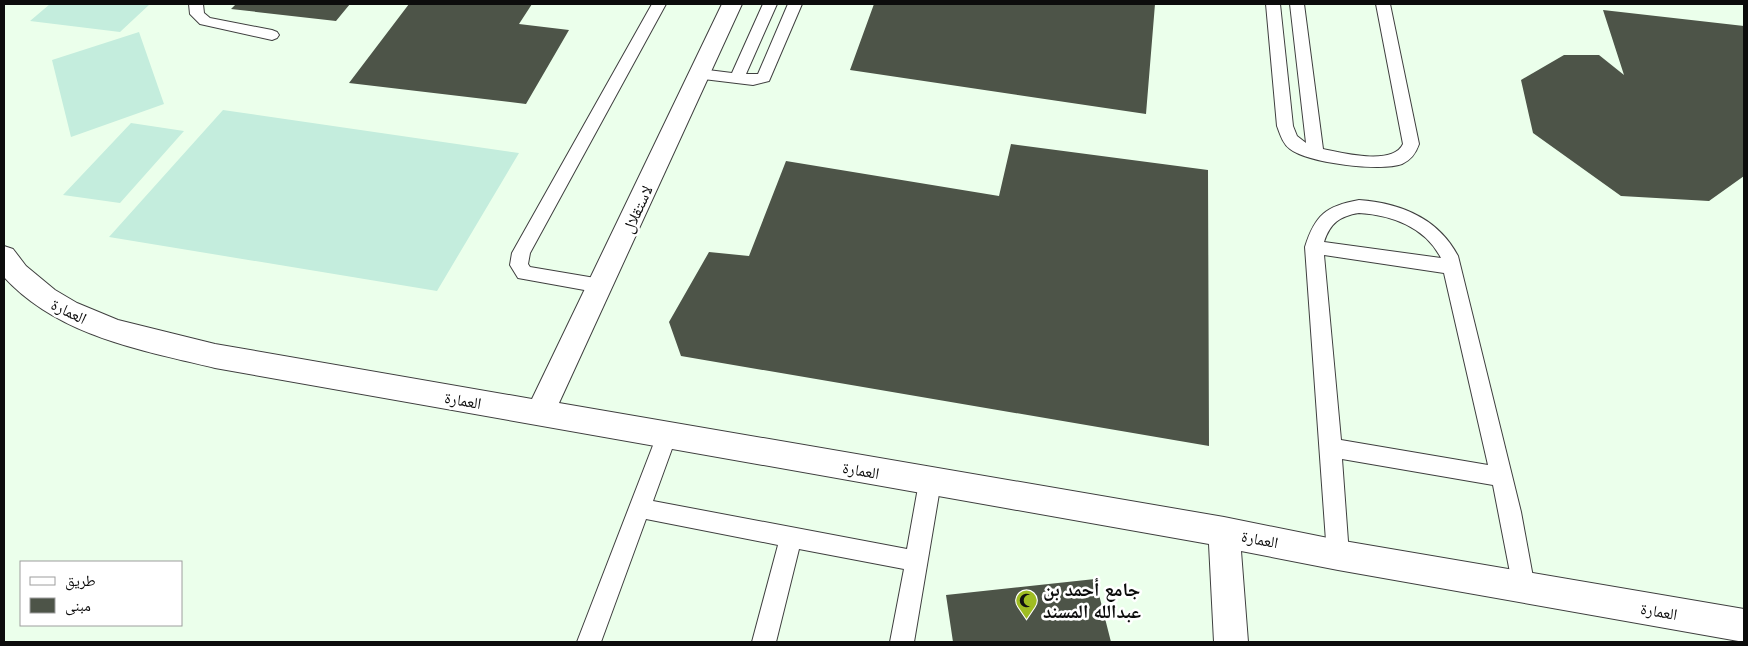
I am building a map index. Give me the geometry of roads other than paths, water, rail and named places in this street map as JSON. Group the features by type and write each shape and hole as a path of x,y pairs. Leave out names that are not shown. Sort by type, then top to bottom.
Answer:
{"street":[{"name":"لاستقلال","path":"540,413 732,4"},
{"name":"العمارة","path":"4,256 9,266 42,298 78,317 127,334 215,356 1224,532 1338,555 1744,626"},
{"path":"1224,532 1231,642"}],"lane":[{"path":"196,4 197,14 205,21 272,35"},
{"path":"601,286 524,273 519,265 521,253 660,4"},
{"path":"737,78 770,4"},
{"path":"700,74 758,80 766,74 794,4"},
{"path":"1273,4 1285,126 1291,141 1297,146 1315,152 1381,162 1402,157 1408,151 1411,144 1383,4"},
{"path":"1297,4 1315,152"},
{"path":"1338,555 1314,247 1318,228 1332,214 1355,207 1382,209 1410,219 1428,231 1443,245 1449,256 1502,476 1524,588"},
{"path":"1314,247 1452,267"},
{"path":"589,642 667,435"},
{"path":"1331,448 1502,476"},
{"path":"902,642 930,482"},
{"path":"639,508 916,561"},
{"path":"764,642 791,538"}],"place":[{"name":"جامع أحمد بن عبدالله المسند","path":"1027,619"}]}
